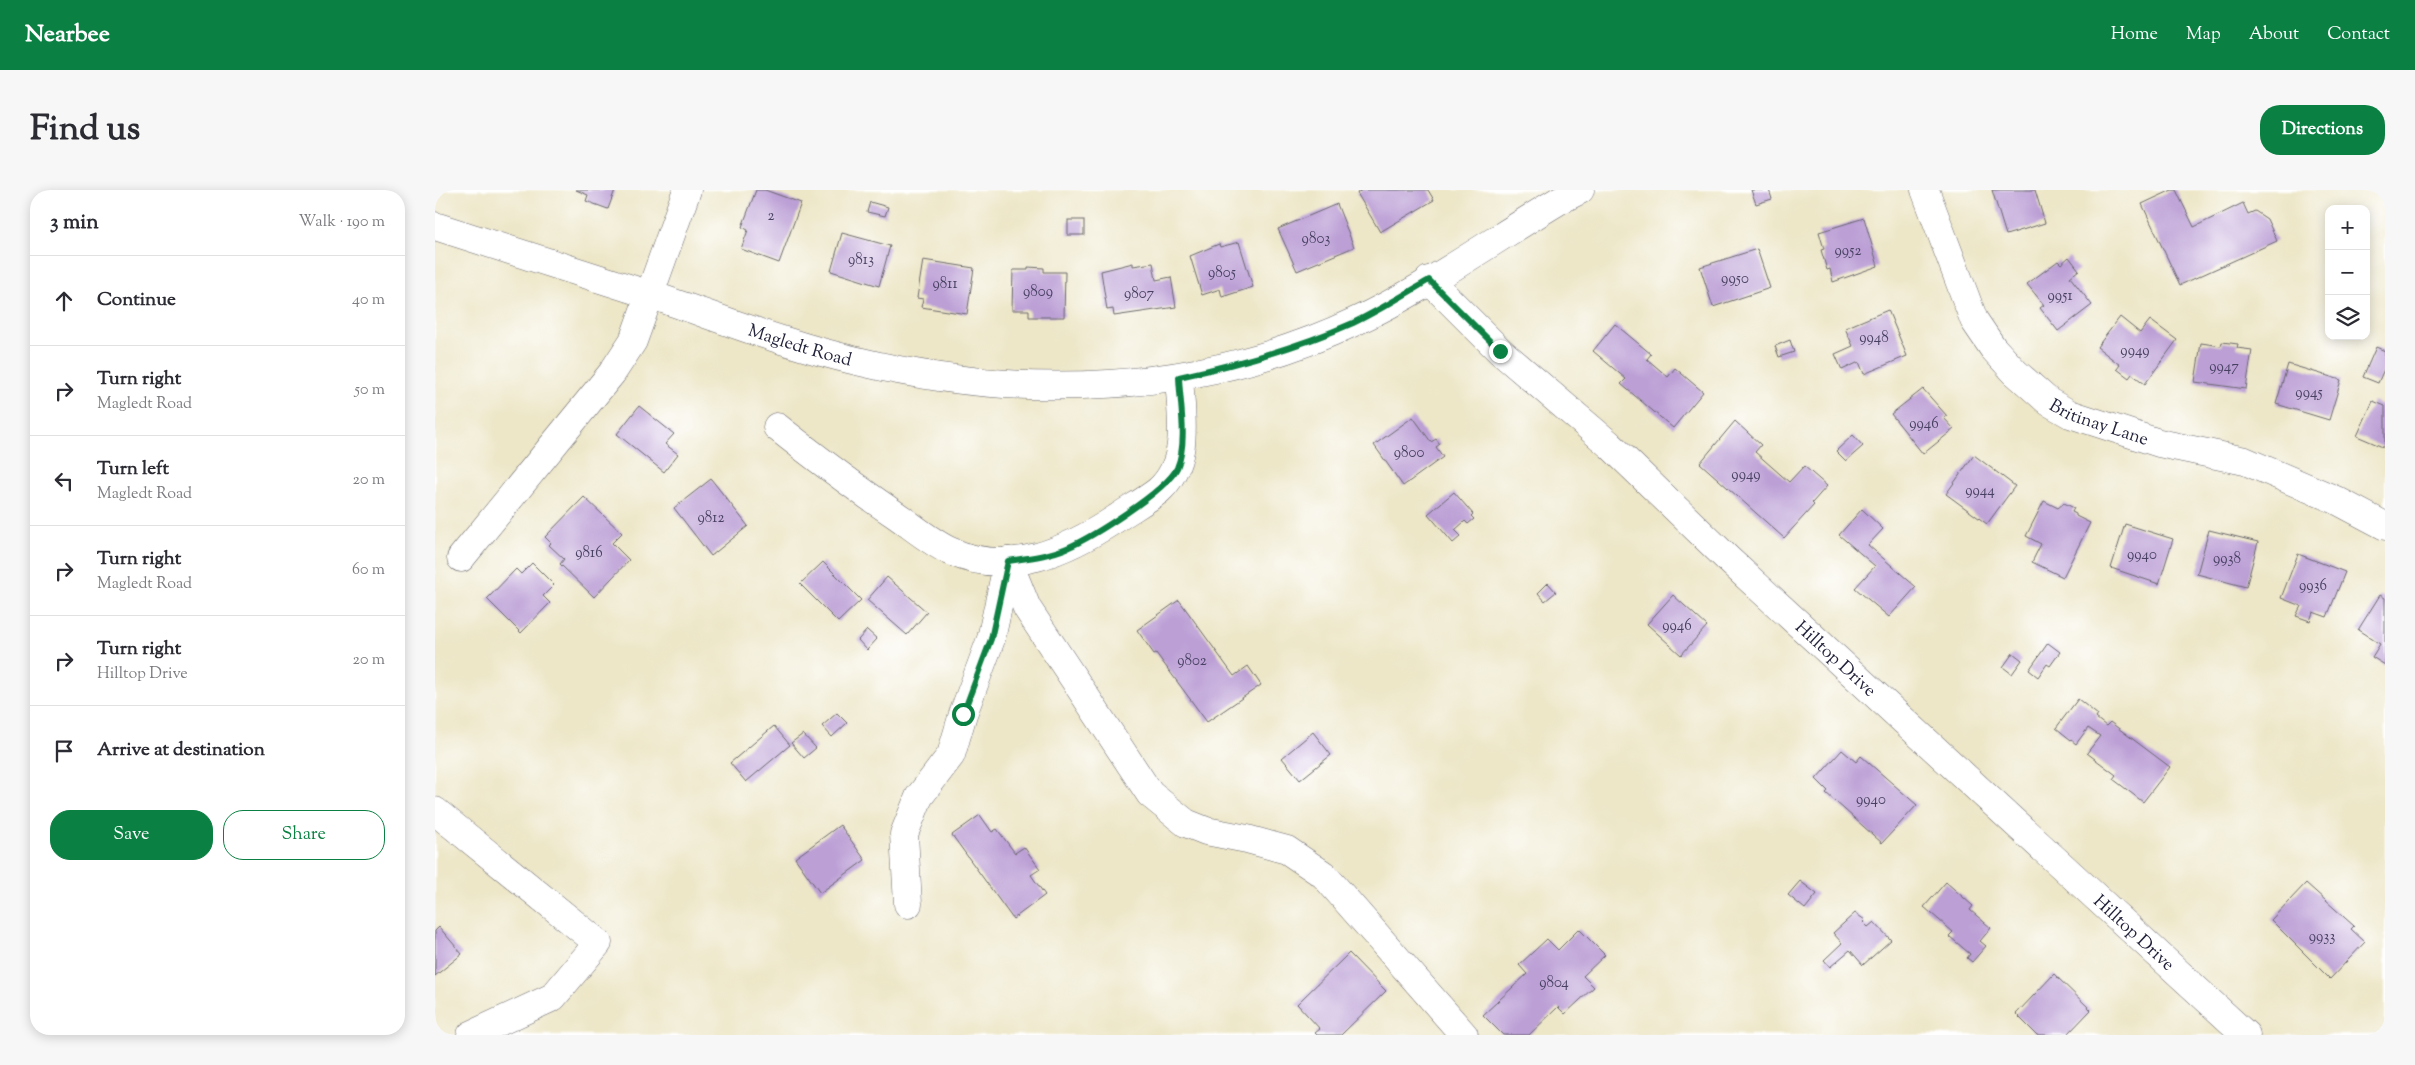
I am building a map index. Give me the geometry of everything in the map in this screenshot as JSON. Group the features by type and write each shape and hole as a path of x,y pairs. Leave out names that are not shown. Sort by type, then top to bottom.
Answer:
{"street":[{"path":"461,558 612,373 633,341 687,190"},
{"name":"Magledt Road","path":"435,226 853,361 948,380 1045,386 1134,383 1179,377 1269,354 1317,338 1362,318 1429,280 1560,200 1580,190"},
{"name":"Britinay Lane","path":"1925,190 1974,320 1993,348 2015,372 2049,402 2070,414 2159,443 2245,461 2336,500 2385,526"},
{"name":"Hilltop Drive","path":"1429,280 1500,351 1610,445 1729,560 2246,1035"},
{"path":"777,427 845,480 949,550 970,558 1008,561 1047,555 1084,539 1157,491 1167,481 1177,468 1181,451 1179,377"},
{"path":"908,904 904,834 919,797 951,755 963,714 991,639 1008,561"},
{"path":"1008,561 1027,608 1150,794 1186,823 1205,830 1287,850 1324,875 1464,1035"},
{"path":"435,811 598,944 553,997 471,1035"}],"building":[{"path":"576,190 615,190 608,209 586,201 588,195"},
{"path":"756,190 765,190 801,203 779,263 741,249 748,230 742,227"},
{"path":"1362,190 1428,190 1434,200 1380,232 1357,193"},
{"path":"1751,190 1769,190 1772,199 1756,204"},
{"path":"1992,190 2035,190 2045,223 2006,235"},
{"path":"2172,190 2176,190 2194,227 2243,203 2248,214 2255,211 2267,219 2277,241 2180,285 2142,204"},
{"path":"870,202 888,207 885,216 867,212"},
{"path":"1337,204 1354,247 1297,271 1278,229"},
{"path":"1864,218 1878,266 1833,282 1830,269 1827,270 1821,250 1824,249 1819,232"},
{"path":"1068,220 1084,220 1084,235 1068,235"},
{"path":"842,233 890,246 879,286 831,271"},
{"path":"1239,242 1253,287 1222,297 1220,289 1202,295 1190,256 1219,244 1220,247"},
{"path":"1757,249 1770,288 1713,307 1700,267"},
{"path":"2069,257 2079,270 2070,277 2092,305 2058,331 2040,308 2044,305 2027,284 2058,261 2061,264"},
{"path":"923,260 974,268 967,314 921,307 923,299 917,298"},
{"path":"1133,263 1133,266 1153,263 1156,280 1171,277 1176,307 1114,316 1113,309 1107,310 1101,271"},
{"path":"1028,267 1044,268 1044,272 1065,272 1064,317 1029,317 1029,310 1012,310 1013,270 1028,270"},
{"path":"1888,310 1907,356 1864,374 1859,362 1842,370 1835,354 1853,346 1845,328"},
{"path":"2120,317 2140,333 2150,320 2177,340 2145,384 2132,374 2129,378 2117,369 2120,365 2097,347"},
{"path":"1615,324 1651,354 1647,359 1668,377 1675,368 1703,392 1673,428 1621,384 1626,379 1593,351"},
{"path":"1790,340 1794,352 1779,357 1775,346"},
{"path":"2222,342 2238,344 2237,348 2252,350 2246,389 2195,382 2201,343 2221,346"},
{"path":"2376,347 2385,351 2385,367 2378,383 2363,377"},
{"path":"2288,364 2341,380 2329,420 2276,404"},
{"path":"1923,389 1947,416 1944,418 1954,429 1923,454 1891,414"},
{"path":"2373,401 2385,406 2385,448 2357,436"},
{"path":"639,406 674,434 665,444 678,454 664,472 617,434"},
{"path":"1413,417 1431,442 1436,439 1440,444 1436,447 1443,457 1403,486 1374,445"},
{"path":"1735,421 1761,445 1755,452 1789,482 1804,466 1827,486 1812,503 1814,505 1784,538 1700,463"},
{"path":"1853,435 1863,446 1846,461 1836,451"},
{"path":"1974,455 2015,486 1987,524 1946,494"},
{"path":"711,479 748,526 711,556 674,508"},
{"path":"1454,492 1473,514 1471,516 1474,519 1468,524 1465,521 1455,530 1461,536 1453,543 1428,514"},
{"path":"584,497 622,533 612,543 629,560 594,597 560,564 564,559 549,545 551,543 545,537"},
{"path":"2044,501 2058,508 2064,503 2074,508 2072,512 2076,516 2090,523 2063,577 2032,562 2041,544 2026,536"},
{"path":"1862,509 1883,529 1868,545 1916,587 1889,617 1855,588 1875,566 1839,535"},
{"path":"2125,524 2173,539 2159,584 2111,568"},
{"path":"2209,530 2258,542 2246,587 2197,574"},
{"path":"2298,554 2345,572 2327,617 2313,612 2310,621 2296,616 2301,606 2281,598"},
{"path":"823,562 861,600 838,622 800,584"},
{"path":"532,563 554,585 543,596 550,603 521,633 487,599 516,569 521,574"},
{"path":"887,577 927,612 907,635 867,600"},
{"path":"1548,583 1556,592 1545,601 1538,593"},
{"path":"1673,595 1707,626 1681,655 1647,624"},
{"path":"2380,595 2385,598 2385,665 2372,657 2380,644 2358,630"},
{"path":"1179,600 1234,676 1248,666 1261,685 1207,722 1137,630"},
{"path":"867,630 877,639 867,650 858,640"},
{"path":"2048,643 2060,652 2050,666 2047,664 2038,677 2029,670"},
{"path":"2013,653 2022,660 2012,674 2003,667"},
{"path":"2078,699 2098,715 2096,718 2106,726 2110,722 2170,767 2143,802 2113,779 2116,775 2087,753 2100,736 2088,728 2076,744 2056,728"},
{"path":"837,713 847,723 832,737 822,726"},
{"path":"774,726 790,745 746,782 730,763"},
{"path":"1313,732 1331,755 1300,780 1282,758"},
{"path":"803,734 816,748 804,758 791,743"},
{"path":"1842,750 1856,762 1861,756 1917,805 1882,843 1826,793 1828,791 1816,779"},
{"path":"980,815 992,832 997,829 1015,853 1024,847 1040,869 1031,875 1045,895 1013,919 952,835"},
{"path":"840,825 865,860 820,893 795,858"},
{"path":"1800,881 1817,894 1805,909 1788,895"},
{"path":"1946,882 1973,906 1970,910 1991,928 1980,941 1986,946 1972,962 1967,958 1970,954 1949,936 1953,932 1924,907"},
{"path":"2306,883 2354,926 2351,929 2365,942 2330,979 2271,920"},
{"path":"1855,913 1865,920 1863,922 1868,927 1874,922 1891,940 1863,965 1850,950 1830,967 1824,960 1842,943 1833,933"},
{"path":"439,927 462,954 435,976 435,931"},
{"path":"1579,929 1605,955 1583,976 1594,987 1565,1014 1558,1007 1529,1035 1503,1035 1483,1015 1527,974 1519,965 1547,939 1558,950"},
{"path":"1349,953 1386,991 1341,1035 1317,1035 1315,1033 1320,1029 1297,1004"},
{"path":"2054,974 2091,1010 2067,1035 2037,1035 2016,1014"}],"route":[{"path":"963,714 991,639 1008,561 1047,555 1067,548 1084,539 1157,491 1177,468 1181,451 1182,433 1179,377 1269,354 1317,338 1354,322 1429,280 1500,351"}]}
